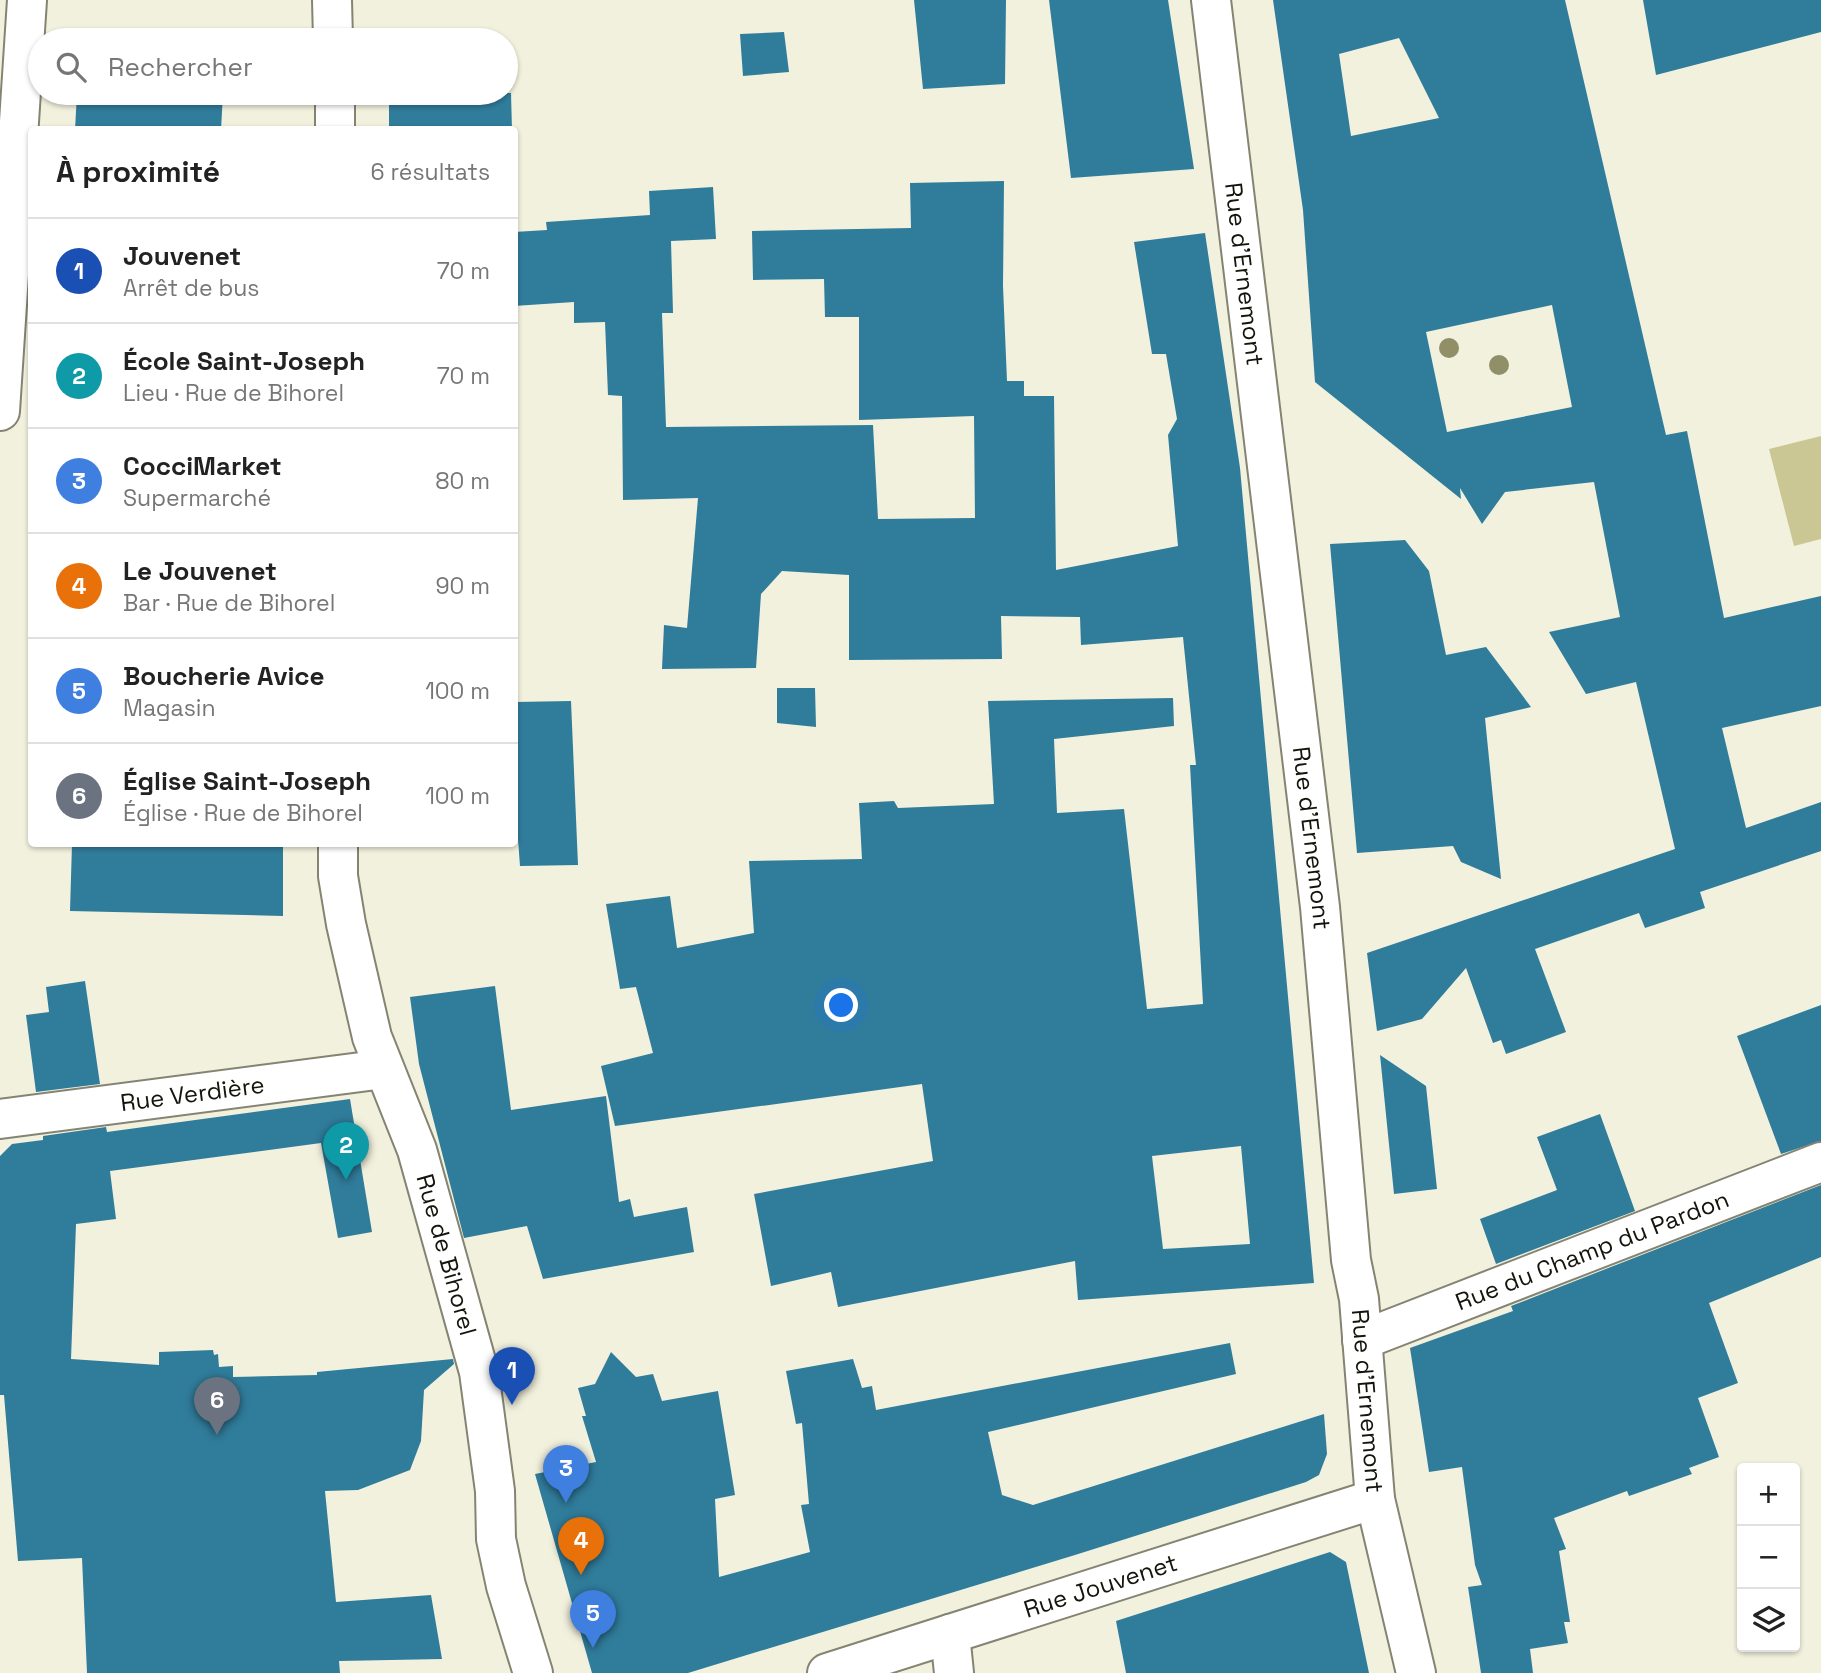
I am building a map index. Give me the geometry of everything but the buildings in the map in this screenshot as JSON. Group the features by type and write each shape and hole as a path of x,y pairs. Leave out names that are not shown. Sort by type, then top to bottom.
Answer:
{"street":[{"path":"0,411 27,0"},
{"path":"332,0 333,28"},
{"name":"Rue d'Ernemont","path":"1211,0 1320,906 1351,1260 1359,1299 1375,1499 1416,1673"},
{"path":"335,105 335,126"},
{"name":"Rue de Bihorel","path":"338,847 338,876 346,924 369,1024 417,1150 479,1372 495,1491 496,1539 506,1586 533,1673"},
{"name":"Rue Verdière","path":"0,1119 384,1069"},
{"name":"Rue du Champ du Pardon","path":"1362,1340 1821,1162"},
{"name":"Rue Jouvenet","path":"827,1673 1375,1499"},
{"path":"950,1634 954,1673"}],"shaded area":[{"path":"1821,436 1821,539 1794,546 1769,449"}],"place":[{"name":"École Saint-Joseph","path":"346,1180"},
{"name":"Jouvenet","path":"512,1405"},
{"name":"Église Saint-Joseph","path":"217,1435"},
{"name":"CocciMarket","path":"566,1503"},
{"name":"Le Jouvenet","path":"581,1575"},
{"name":"Boucherie Avice","path":"593,1648"}]}
